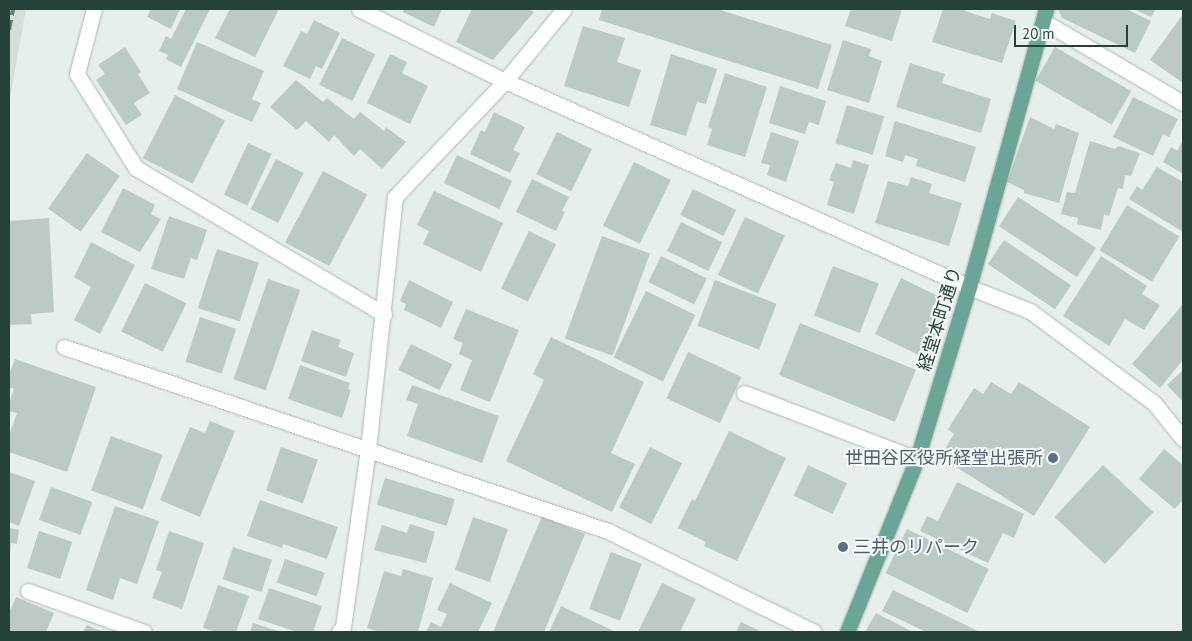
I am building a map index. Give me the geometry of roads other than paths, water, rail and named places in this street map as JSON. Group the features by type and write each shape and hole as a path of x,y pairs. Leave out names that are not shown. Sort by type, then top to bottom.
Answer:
{"main road":[{"name":"経堂本町通り","path":"846,632 917,459 969,287 1045,15"}],"street":[{"path":"94,9 77,74 136,168 384,314"},
{"path":"358,9 505,81 969,287 1030,311 1154,403 1183,440"},
{"path":"340,632 343,627 368,449 384,314 395,197 505,81 564,9"},
{"path":"1045,15 1183,103"},
{"path":"64,346 608,531 814,632"},
{"path":"744,393 917,459"},
{"path":"28,591 144,632"}],"railway":[{"path":"9,30 13,9"}],"place":[{"name":"世田谷区役所経堂出張所","path":"1053,458"},
{"name":"三井のリパーク","path":"843,547"}]}
